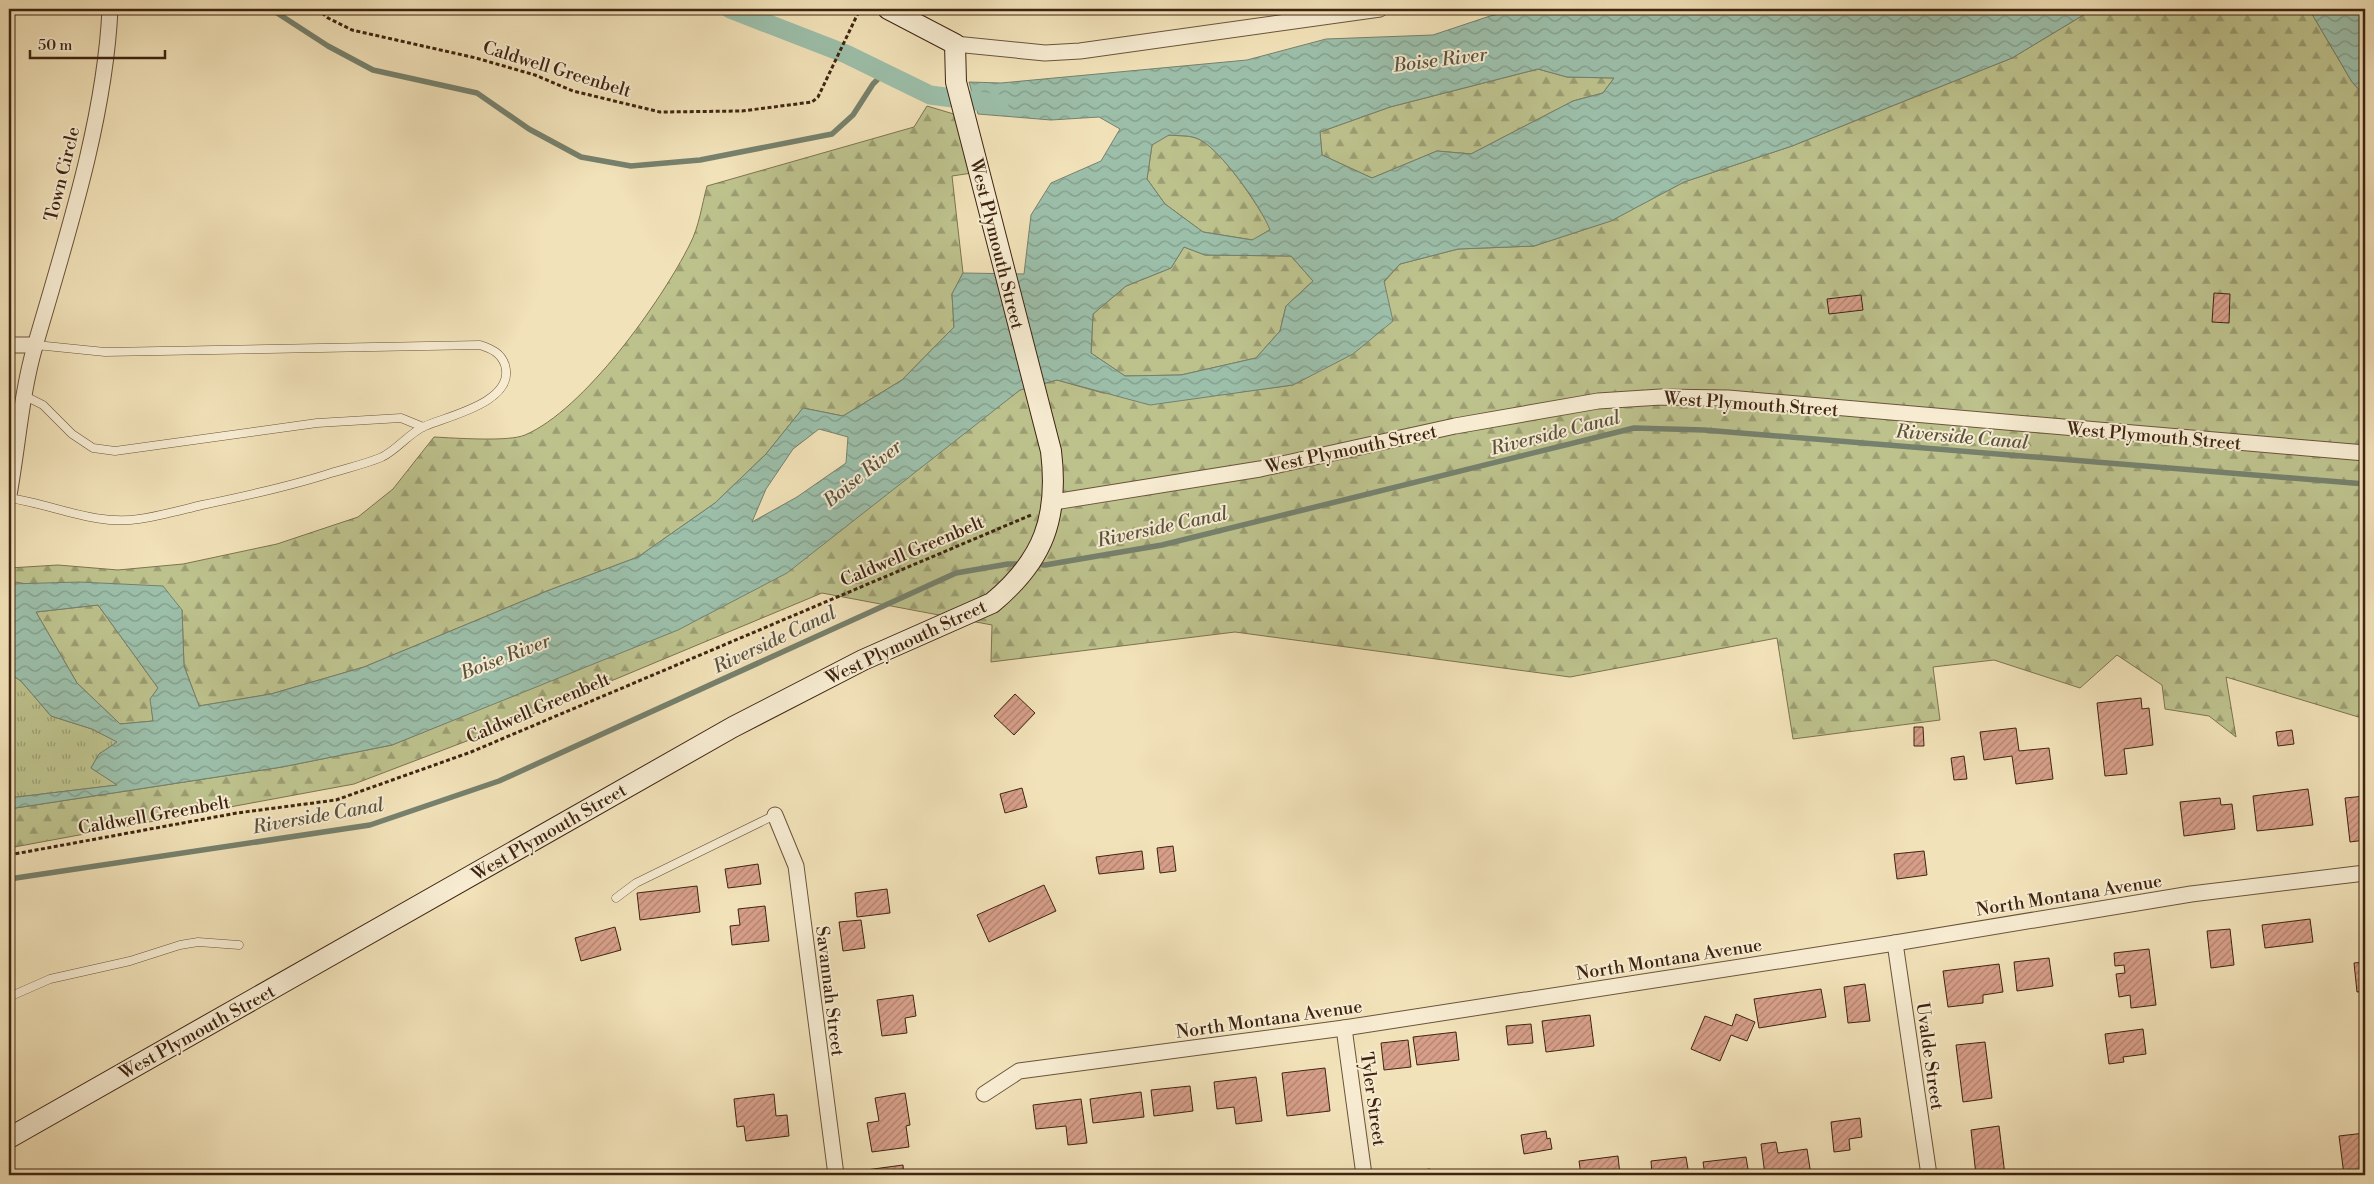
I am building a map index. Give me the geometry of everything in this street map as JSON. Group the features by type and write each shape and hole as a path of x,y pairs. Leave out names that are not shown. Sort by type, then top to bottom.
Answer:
{"street":[{"name":"Town Circle","path":"9,497 23,395 66,240 94,126 109,33 110,9"},
{"path":"888,9 955,44 1045,53 1080,51 1380,9"},
{"name":"West Plymouth Street","path":"9,1138 733,727 863,660 992,603 1020,576 1034,556 1047,531 1054,502 1051,451 956,82 955,44"},
{"path":"9,345 36,345"},
{"name":"West Plymouth Street","path":"1054,502 1260,470 1455,426 1598,402 1661,397 1728,398 2365,453"},
{"name":"Savannah Street","path":"775,815 796,866 836,1175"},
{"name":"North Montana Avenue","path":"984,1094 1019,1071 1344,1028 1895,943 2191,894 2365,873"},
{"name":"Uvalde Street","path":"1895,943 1929,1175"},
{"name":"Tyler Street","path":"1344,1028 1364,1175"}],"lane":[{"path":"9,497 64,512 106,519 138,519 286,487 382,456 423,427 481,404 495,396 503,385 506,370 502,357 493,349 480,345 105,352 36,345"},
{"path":"23,395 43,405 72,434 93,448 115,451 317,424 401,418 411,420 423,427"},
{"path":"616,898 636,882 775,815"},
{"path":"9,997 50,979 130,961 180,944 198,942 239,945"}],"path":[{"name":"Caldwell Greenbelt","path":"317,9 328,18 352,30 476,58 535,75 573,91 660,112 742,110 812,102 818,97 860,9"},
{"name":"Caldwell Greenbelt","path":"9,855 237,814 336,800 471,752 723,643 1021,520 1054,502"}],"green space":[{"path":"2113,9 2309,9 2352,82 2365,96 2365,719 2226,677 2236,737 2209,716 2165,709 2162,685 2117,655 2080,688 1994,660 1933,667 1940,720 1793,739 1777,638 1570,677 1235,632 991,662 992,625 822,593 472,739 354,784 9,848 9,809 282,767 392,745 516,694 990,412 1020,390 1057,380 1103,393 1225,394 1293,385 1400,264 1458,249 1534,246 1610,221 1684,182 1792,146 2012,58 2090,11"},
{"path":"1538,69 1567,77 1614,78 1603,93 1573,101 1471,154 1437,151 1372,178 1322,155 1320,132 1390,107"},
{"path":"927,106 957,115 972,173 952,176 963,273 952,294 954,327 902,380 843,416 803,408 766,454 715,503 638,557 547,591 364,667 271,694 199,706 184,666 182,610 15,582 9,584 9,568 58,565 118,570 183,564 277,544 358,517 393,489 434,437 494,439 525,435 548,422 572,403 619,352 641,323 677,268 690,244 698,223 707,186 914,127"},
{"path":"1168,135 1196,138 1216,152 1248,192 1271,229 1253,240 1203,232 1165,204 1147,179 1152,145"},
{"path":"1184,247 1205,255 1291,256 1313,281 1286,306 1280,331 1256,358 1181,375 1125,376 1091,353 1093,314 1126,286 1171,268"},
{"path":"98,605 158,688 151,699 153,721 120,724 77,683 36,612"},
{"path":"9,673 21,681 51,716 92,729 118,742 99,754 91,768 118,785 9,798"}],"water":[{"name":"Boise River","path":"1524,9 2113,9 2090,11 2012,58 1792,146 1684,182 1611,221 1534,246 1458,249 1400,264 1384,281 1393,321 1353,354 1293,385 1150,405 1057,380 1020,390 787,573 678,630 392,745 282,767 9,809 9,798 117,785 91,768 99,754 117,742 92,729 51,716 21,681 9,673 9,584 79,582 163,586 182,610 184,666 199,706 271,694 364,667 547,591 638,557 715,503 766,454 803,408 843,416 902,380 954,327 952,294 963,273 1024,274 1031,215 1051,183 1101,161 1120,129 1099,117 1051,120 978,114 969,82 1001,83 1247,60 1326,39 1433,35 1490,16","holes":["1538,69 1567,77 1614,78 1603,93 1573,101 1471,154 1437,151 1372,178 1322,155 1320,132 1390,107","1169,135 1193,137 1205,143 1216,152 1238,178 1258,207 1270,230 1252,240 1203,232 1165,204 1147,179 1152,145","1184,247 1205,255 1291,256 1313,281 1286,306 1280,331 1256,358 1181,375 1125,376 1091,353 1093,314 1126,286 1171,268","819,429 848,437 846,463 797,497 752,522 766,489 793,449","98,605 158,688 150,699 153,721 120,724 77,683 36,612"]},
{"path":"2309,9 2365,9 2365,96 2352,82"}],"building":[{"path":"2214,293 2230,294 2229,323 2212,322"},
{"path":"1861,295 1863,310 1829,314 1827,299"},
{"path":"1015,694 1035,713 1014,735 994,716"},
{"path":"2141,698 2142,709 2149,708 2153,745 2124,749 2127,774 2105,776 2097,703"},
{"path":"1914,727 1923,727 1924,746 1914,746"},
{"path":"2016,728 2019,751 2049,748 2053,779 2016,784 2012,756 1984,760 1980,732"},
{"path":"2292,730 2294,744 2278,746 2276,732"},
{"path":"1964,756 1967,779 1954,780 1951,758"},
{"path":"1022,788 1027,807 1005,813 1000,794"},
{"path":"2308,789 2313,825 2257,831 2253,796"},
{"path":"2365,796 2365,840 2350,842 2345,798"},
{"path":"2220,798 2221,805 2232,804 2235,829 2184,836 2180,802"},
{"path":"1173,846 1176,871 1160,873 1157,848"},
{"path":"1142,851 1144,869 1099,874 1096,857"},
{"path":"1924,851 1927,875 1897,879 1894,854"},
{"path":"758,864 761,884 728,888 725,869"},
{"path":"1044,885 1056,911 989,942 977,915"},
{"path":"697,886 700,912 640,920 637,893"},
{"path":"887,889 890,913 857,917 855,893"},
{"path":"765,906 769,941 732,945 730,926 740,925 738,909"},
{"path":"2310,919 2313,942 2265,948 2262,925"},
{"path":"861,920 865,948 843,951 839,922"},
{"path":"615,927 621,950 581,961 575,938"},
{"path":"2230,929 2234,965 2211,968 2207,931"},
{"path":"2149,949 2156,1005 2131,1008 2130,995 2119,997 2116,974 2125,973 2124,965 2115,966 2114,953"},
{"path":"2049,958 2053,986 2017,991 2014,962"},
{"path":"2365,962 2365,991 2357,992 2354,963"},
{"path":"1999,964 2003,992 1983,995 1983,1003 1948,1007 1943,971"},
{"path":"1865,984 1870,1021 1848,1023 1844,987"},
{"path":"1821,989 1826,1017 1759,1028 1754,999"},
{"path":"913,995 916,1016 905,1018 907,1033 882,1036 877,1000"},
{"path":"1736,1014 1755,1022 1747,1041 1731,1035 1720,1061 1691,1049 1705,1016 1732,1026"},
{"path":"1590,1015 1594,1046 1546,1052 1542,1021"},
{"path":"1531,1024 1533,1043 1508,1045 1506,1026"},
{"path":"2143,1029 2146,1054 2123,1057 2124,1062 2109,1064 2105,1034"},
{"path":"1456,1032 1459,1060 1417,1065 1413,1037"},
{"path":"1408,1040 1411,1067 1384,1070 1381,1043"},
{"path":"1985,1042 1992,1098 1963,1102 1956,1045"},
{"path":"1325,1068 1330,1111 1287,1116 1282,1073"},
{"path":"1256,1077 1262,1121 1236,1124 1234,1107 1217,1109 1214,1082"},
{"path":"1190,1086 1193,1111 1154,1116 1151,1090"},
{"path":"1141,1092 1144,1117 1093,1123 1090,1099"},
{"path":"905,1093 910,1125 906,1126 909,1147 872,1152 867,1123 879,1121 875,1098"},
{"path":"774,1094 776,1116 787,1115 789,1136 746,1141 744,1126 737,1127 734,1099"},
{"path":"1081,1099 1087,1143 1068,1145 1066,1126 1036,1129 1033,1105"},
{"path":"1860,1118 1862,1137 1849,1139 1850,1150 1834,1152 1831,1122"},
{"path":"1999,1126 2005,1175 1976,1175 1971,1130"},
{"path":"1546,1131 1547,1139 1550,1138 1552,1149 1524,1154 1521,1135"},
{"path":"2365,1133 2365,1175 2344,1175 2339,1136"},
{"path":"1776,1142 1778,1153 1807,1149 1811,1175 1765,1175 1761,1144"},
{"path":"1618,1156 1620,1175 1581,1175 1579,1161"},
{"path":"1686,1157 1689,1175 1652,1175 1651,1161"},
{"path":"1746,1157 1749,1175 1705,1175 1703,1162"},
{"path":"903,1165 904,1175 867,1175 866,1170"},
{"path":"1430,1169 1430,1175 1400,1175 1400,1173"},
{"path":"1552,1172 1552,1175 1518,1175 1529,1174"}],"waterway":[{"path":"271,9 328,46 373,70 477,93 529,129 581,157 631,166 700,160 832,134 853,115 873,84 884,73"},
{"path":"730,9 846,54 930,95 999,104"},
{"name":"Riverside Canal","path":"1033,564 1045,565 1162,545 1634,428 1704,430 2365,484"},
{"name":"Riverside Canal","path":"9,879 370,825 499,781 956,573 1008,564 1024,564"}]}
